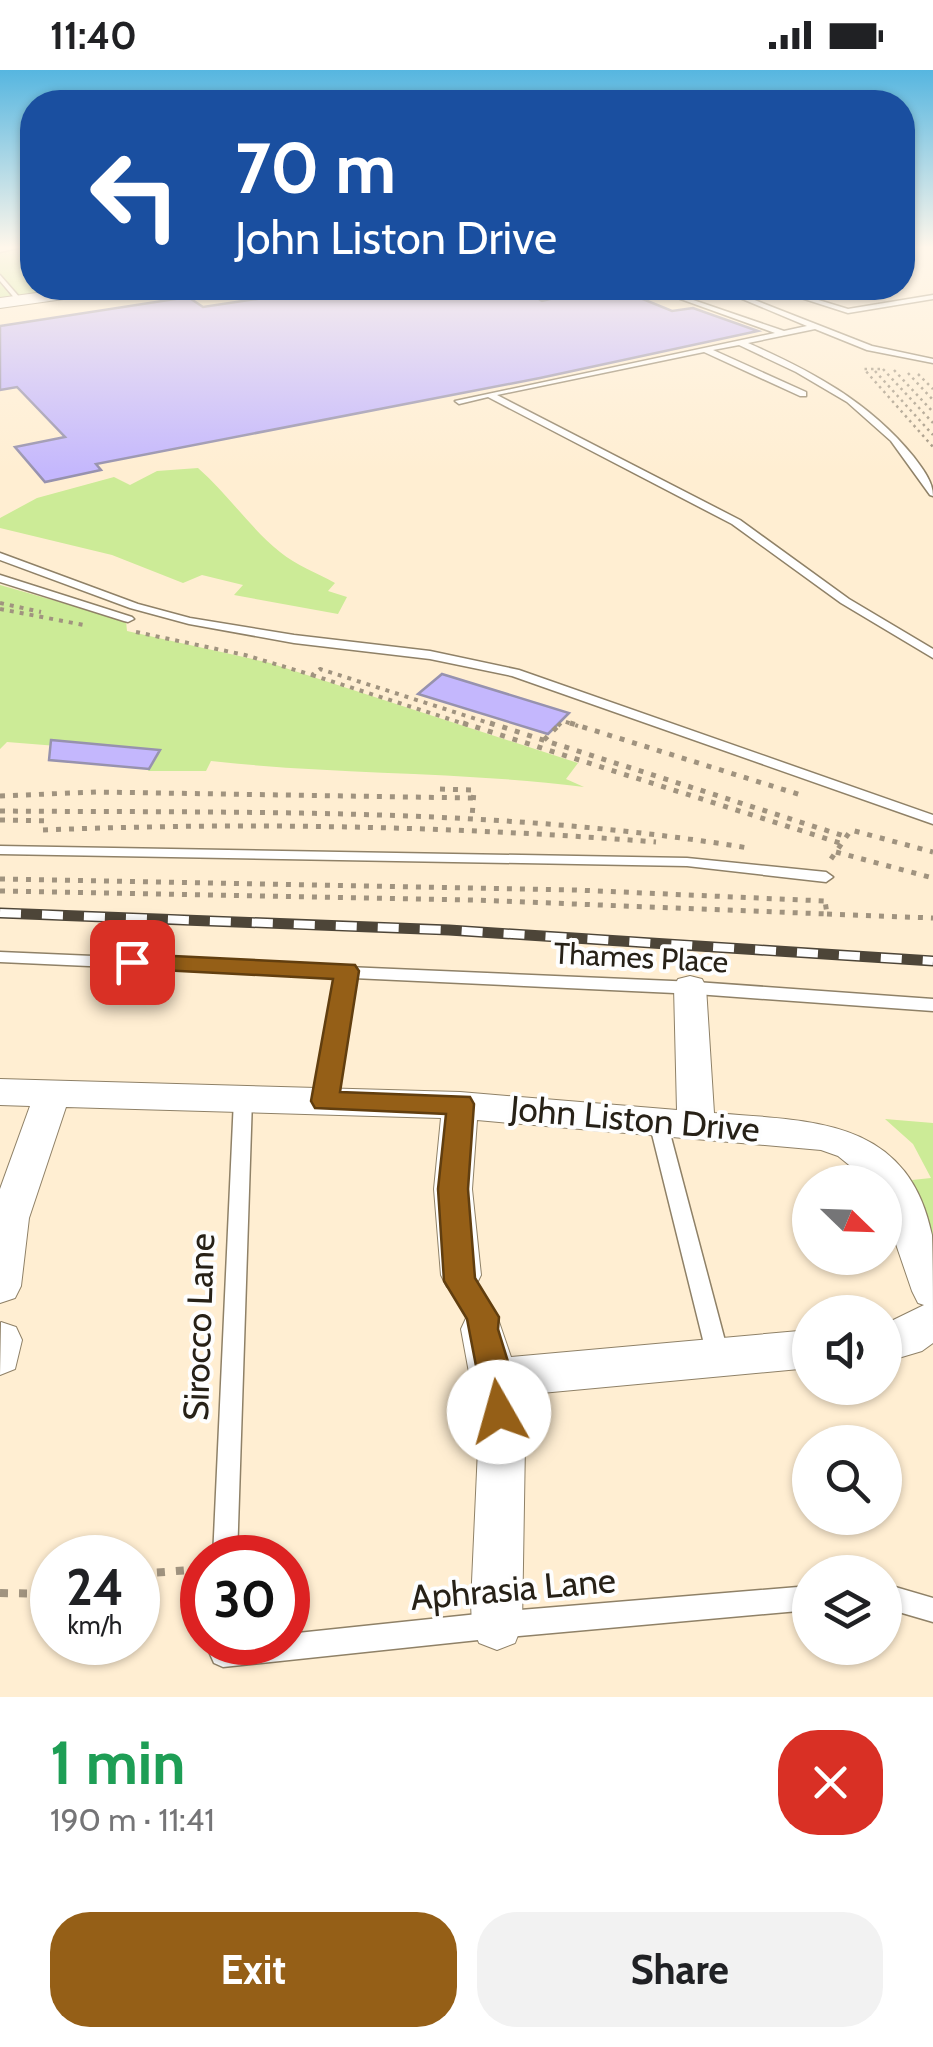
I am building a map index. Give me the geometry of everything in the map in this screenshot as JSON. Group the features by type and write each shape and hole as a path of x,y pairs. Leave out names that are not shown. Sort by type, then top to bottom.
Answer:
{"street":[{"path":"690,987 696,1125"},
{"name":"John Liston Drive","path":"0,1092 460,1104 808,1133 849,1144 870,1155 886,1172 933,1291"},
{"path":"0,1287 9,1218 52,1094"},
{"path":"460,1104 453,1189 461,1275"},
{"path":"902,1339 933,1320"},
{"path":"482,1329 496,1378 502,1449 494,1564 497,1624"},
{"path":"0,1356 1,1340"},
{"path":"496,1378 792,1350"}],"lane":[{"path":"749,322 783,334"},
{"path":"806,322 876,350 933,361"},
{"path":"458,402 816,326"},
{"path":"740,342 864,407 909,457 933,493"},
{"path":"706,350 803,394"},
{"path":"490,395 736,522 845,601 933,654"},
{"path":"0,556 134,606 190,621 294,639 430,655 516,673 933,820"},
{"path":"0,578 126,624"},
{"path":"0,850 687,862 826,877"},
{"name":"Thames Place","path":"0,957 690,987 933,1005"},
{"path":"324,1101 346,971"},
{"name":"Sirocco Lane","path":"226,1535 243,1099"},
{"path":"658,1122 718,1356"},
{"path":"461,1275 462,1288 483,1317 482,1329"},
{"path":"0,1314 4,1333 1,1340"},
{"name":"Aphrasia Lane","path":"310,1640 792,1599"},
{"path":"902,1601 933,1610"}],"path":[{"path":"893,368 933,412"},
{"path":"903,368 933,400"},
{"path":"913,368 933,389"},
{"path":"933,379 922,368 864,369 933,448"},
{"path":"873,369 933,436"},
{"path":"883,369 933,423"},
{"path":"869,375 928,374"},
{"path":"924,437 933,436"},
{"path":"0,610 87,626"},
{"path":"126,624 312,675 753,820 840,843"},
{"path":"312,675 320,669 844,836"},
{"path":"544,740 563,721 817,800"},
{"path":"440,789 474,790 472,818"},
{"path":"0,796 116,792 473,798"},
{"path":"0,811 472,818 634,828 762,850"},
{"path":"0,820 51,821"},
{"path":"32,831 101,827"},
{"path":"827,914 826,877 844,836 854,830 933,852"},
{"path":"836,852 933,878"},
{"path":"0,879 576,890 825,901"},
{"path":"166,894 170,882"},
{"path":"0,891 562,902 933,918"},
{"path":"0,1593 30,1594"}],"green space":[{"path":"198,468 280,552 335,583 328,591 347,597 338,614 234,595 243,585 202,575 183,583 112,555 0,528 0,518 37,498 114,477 130,485 157,471"},
{"path":"0,585 126,621 127,631 270,663 578,763 566,779 584,787 211,761 206,771 148,771 160,750 61,741 57,746 7,742 0,749"},
{"path":"885,1119 933,1123 933,1242 912,1180 931,1178 913,1144"}],"building":[{"path":"26,322 732,322 758,331 540,378 96,464 101,470 45,482 15,447 65,437 17,387 0,390 0,326"},
{"path":"442,674 569,713 548,734 418,694"},
{"path":"51,740 160,750 149,769 49,760"}],"railway":[{"path":"0,913 449,930 933,961"}],"route":[{"path":"132,962 346,971 324,1101 460,1104 453,1189 460,1281 483,1317 499,1412"}]}
